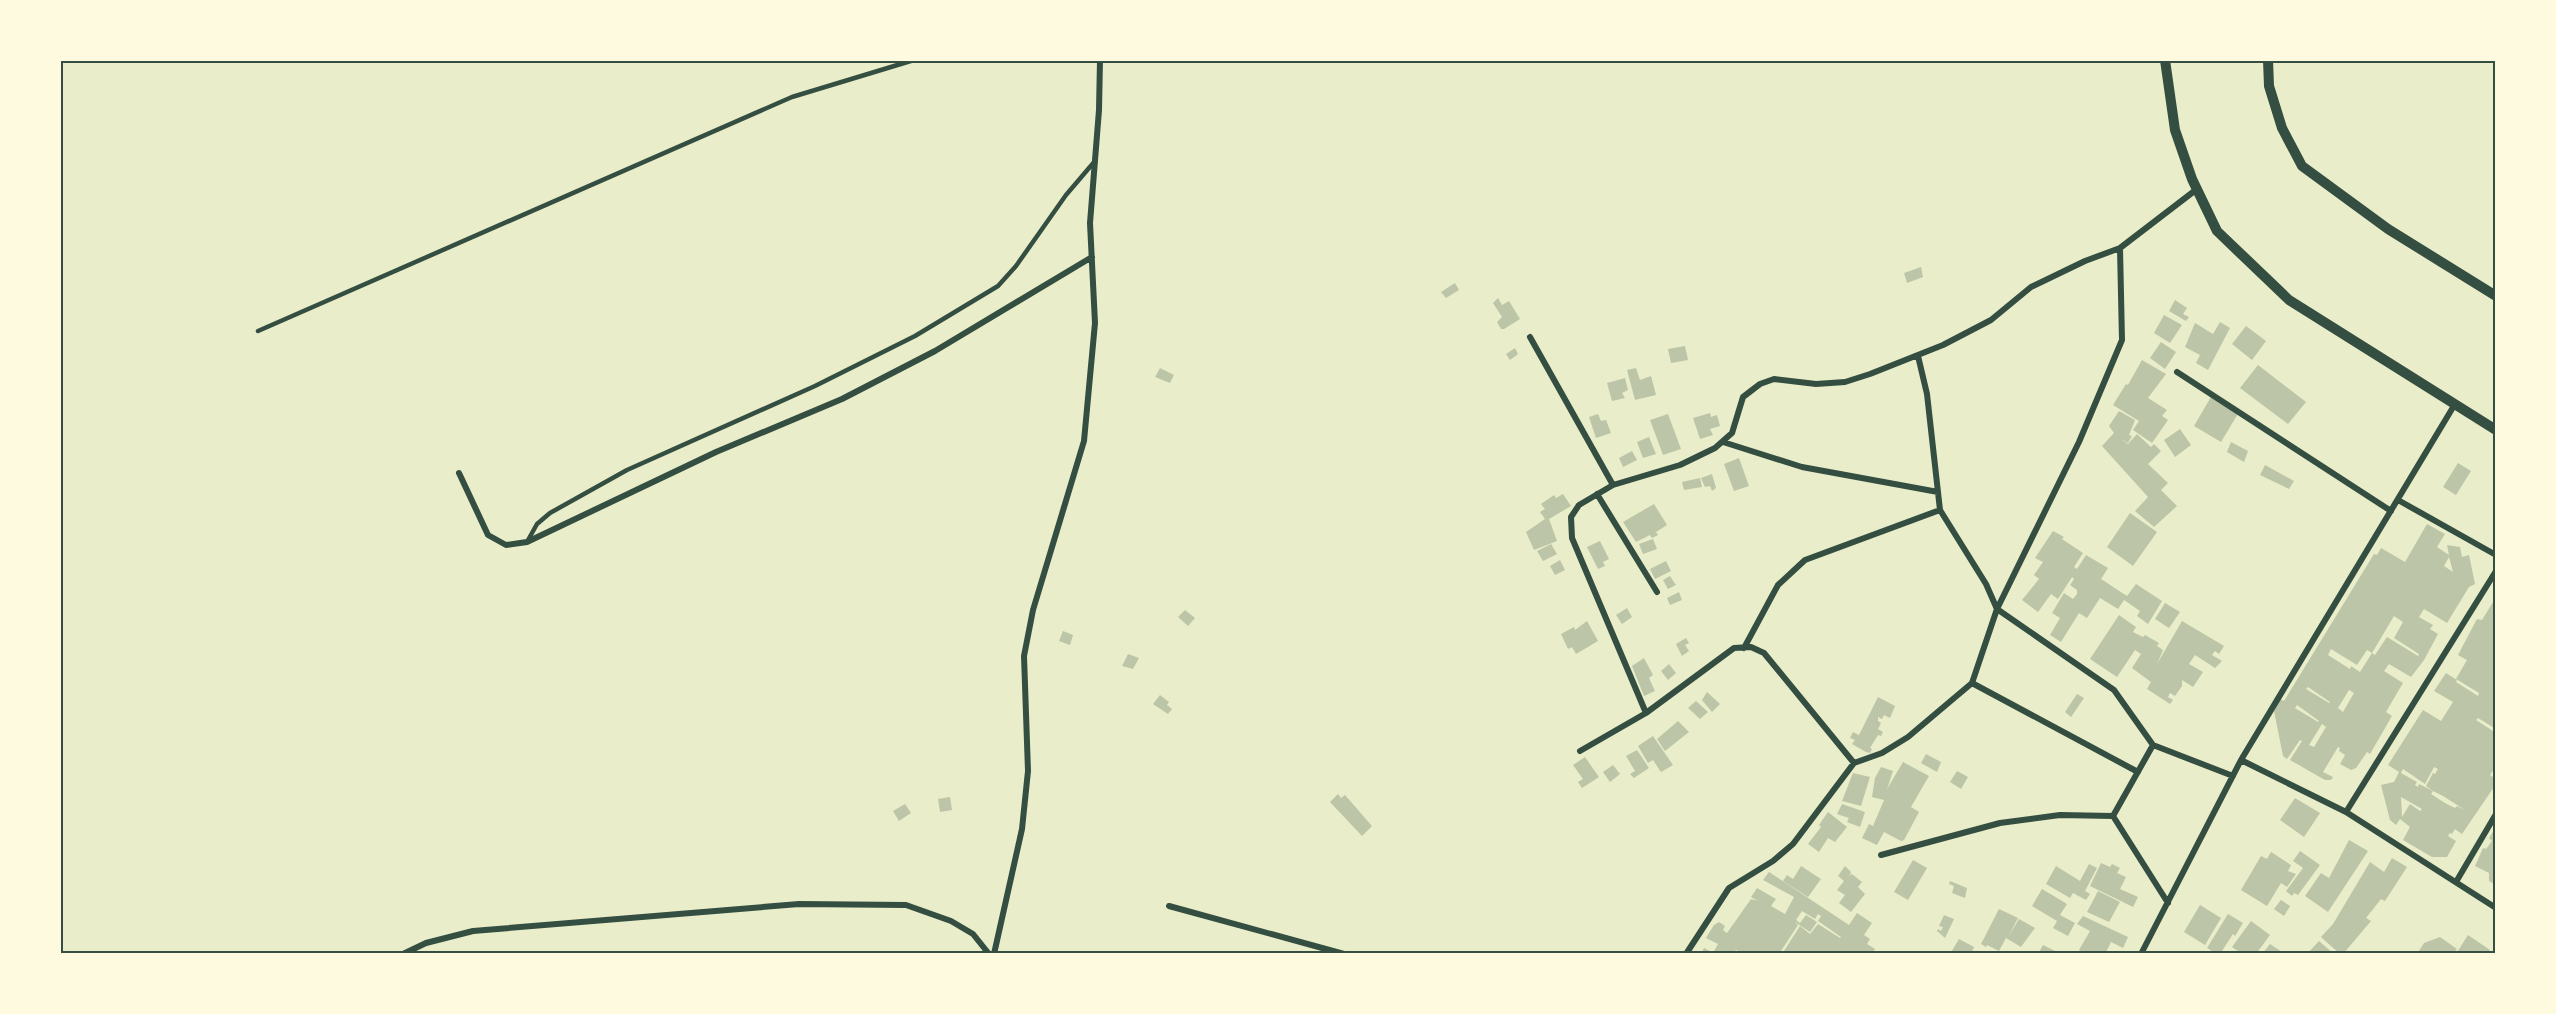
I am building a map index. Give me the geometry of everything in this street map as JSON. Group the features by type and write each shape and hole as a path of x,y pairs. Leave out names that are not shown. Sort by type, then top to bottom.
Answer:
{"street":[{"path":"994,954 1022,830 1028,771 1024,656 1033,609 1084,441 1095,323 1090,223 1100,110 1100,60"},
{"path":"2165,60 2175,130 2197,189 2217,231 2289,300 2496,430"},
{"path":"2268,60 2269,86 2279,117 2302,166 2388,229 2496,296"},
{"path":"1646,713 1572,538 1571,517 1579,505 1612,485 1680,465 1715,448 1732,433 1743,397 1760,384 1774,379 1816,384 1845,382 1918,356 1991,320 2031,288 2085,261 2120,248 2197,189"},
{"path":"1686,954 1729,888 1773,861 1793,844 1854,763 1882,753 1908,737 1972,683 1997,609 2079,442 2122,340 2120,248"},
{"path":"459,473 488,535 506,545 527,542 716,452 842,399 935,351 1092,257"},
{"path":"1530,337 1612,485"},
{"path":"1918,356 1927,394 1940,510 1986,584 1997,609 2114,690 2153,745 2233,776"},
{"path":"2177,372 2391,511"},
{"path":"2141,954 2241,760 2455,404"},
{"path":"1723,442 1802,467 1938,492"},
{"path":"1597,494 1657,592"},
{"path":"2398,500 2496,555"},
{"path":"1744,648 1778,585 1805,560 1940,510"},
{"path":"2346,812 2496,571"},
{"path":"1580,751 1646,713 1734,648 1751,647 1764,653 1854,763"},
{"path":"1972,683 2138,772"},
{"path":"2113,816 2153,745"},
{"path":"2241,760 2346,812 2496,908"},
{"path":"2456,882 2496,814"},
{"path":"1881,855 2000,823 2060,815 2113,816"},
{"path":"2113,816 2168,903"},
{"path":"403,954 426,943 473,931 799,904 906,905 951,921 973,934 989,954"},
{"path":"1169,906 1344,954"}],"lane":[{"path":"258,331 792,97 914,60"},
{"path":"527,542 537,524 550,513 627,470 815,386 915,336 998,286 1016,266 1066,195 1095,161"}],"building":[{"path":"1921,267 1923,277 1907,283 1904,273"},
{"path":"1455,283 1459,290 1446,298 1441,292"},
{"path":"1498,298 1502,305 1509,301 1520,319 1504,329 1501,329 1497,322 1502,317 1493,303"},
{"path":"2175,300 2187,308 2183,314 2189,317 2186,321 2169,311"},
{"path":"2164,315 2182,325 2170,343 2154,333"},
{"path":"2220,322 2230,328 2208,370 2196,363 2200,355 2185,347 2195,323 2213,334"},
{"path":"2246,326 2266,341 2252,360 2232,344"},
{"path":"2161,342 2176,352 2165,369 2150,358"},
{"path":"1685,346 1688,360 1671,363 1668,349"},
{"path":"1515,348 1518,354 1510,360 1506,354"},
{"path":"2142,360 2166,374 2148,398 2167,410 2162,416 2168,420 2152,443 2133,430 2139,421 2113,405"},
{"path":"2258,365 2306,402 2288,424 2240,388"},
{"path":"1160,368 1174,375 1170,383 1155,377"},
{"path":"1636,368 1640,380 1651,376 1656,395 1635,400 1627,370"},
{"path":"1625,378 1628,390 1622,393 1625,398 1612,401 1607,383"},
{"path":"2211,397 2239,412 2221,442 2194,426"},
{"path":"2119,411 2135,420 2128,443 2121,439 2128,444 2137,434 2151,447 2154,444 2161,451 2148,464 2168,483 2161,490 2177,506 2154,527 2135,511 2148,497 2102,446 2114,433 2109,426"},
{"path":"1710,413 1711,417 1717,415 1720,426 1710,429 1713,435 1700,439 1693,418"},
{"path":"1598,414 1601,421 1606,420 1611,433 1596,438 1589,417"},
{"path":"1668,414 1681,449 1663,455 1650,420"},
{"path":"2180,429 2191,445 2175,457 2164,440"},
{"path":"1649,437 1656,454 1643,458 1637,442"},
{"path":"2231,442 2248,451 2244,462 2227,452"},
{"path":"1632,451 1637,460 1623,467 1619,458"},
{"path":"1739,458 1749,486 1734,491 1724,464"},
{"path":"2458,463 2471,471 2456,495 2443,487"},
{"path":"2265,465 2294,481 2289,489 2260,475"},
{"path":"1712,474 1716,488 1712,491 1710,486 1705,487 1701,478"},
{"path":"1700,478 1702,487 1684,490 1682,482"},
{"path":"1563,494 1571,506 1549,519 1557,541 1534,550 1526,532 1545,519 1540,512 1545,509 1541,504 1554,495 1556,498"},
{"path":"1654,504 1667,525 1656,532 1658,535 1652,538 1650,535 1636,542 1623,522"},
{"path":"2130,513 2157,532 2133,566 2107,547"},
{"path":"2427,524 2445,534 2437,547 2449,555 2447,545 2460,547 2462,557 2469,555 2475,584 2469,587 2447,623 2424,609 2419,617 2433,625 2430,629 2438,634 2424,660 2411,677 2389,664 2384,671 2403,683 2386,712 2392,716 2370,754 2367,752 2356,768 2351,770 2340,764 2345,755 2339,751 2338,747 2323,772 2333,777 2331,780 2325,780 2290,760 2302,741 2300,740 2287,759 2283,756 2274,711 2280,699 2284,701 2374,554 2377,555 2381,548 2405,562","holes":["2449,557 2453,572 2444,566","2394,616 2403,622 2394,638 2419,654 2418,656 2387,637 2375,655 2372,653","2331,649 2357,665 2367,650 2372,653 2360,672 2351,666 2350,669 2328,655","2308,687 2329,703 2306,689","2349,690 2354,693 2343,712 2338,708","2297,705 2319,721 2295,708","2322,724 2326,727 2314,747 2309,745"]},
{"path":"2053,531 2083,553 2074,567 2077,569 2086,555 2108,568 2101,579 2127,596 2136,584 2162,601 2148,624 2137,616 2140,611 2124,600 2118,609 2100,598 2087,618 2079,613 2061,642 2050,635 2060,618 2052,613 2064,593 2073,599 2077,594 2077,590 2070,585 2074,579 2072,577 2058,599 2051,594 2038,612 2022,600 2039,579 2034,575 2043,562 2035,558"},
{"path":"1653,539 1657,549 1643,554 1639,544"},
{"path":"1600,541 1609,559 1603,562 1605,566 1598,569 1587,547"},
{"path":"1551,544 1557,554 1543,561 1537,551"},
{"path":"1560,560 1565,570 1555,575 1550,566"},
{"path":"1666,561 1671,571 1655,579 1650,569"},
{"path":"1670,576 1676,585 1668,589 1663,580"},
{"path":"1679,592 1682,600 1670,605 1667,598"},
{"path":"2496,601 2496,729 2478,718 2476,720 2496,733 2496,766 2490,775 2496,779 2496,784 2462,834 2455,829 2452,834 2450,833 2448,836 2456,841 2447,857 2432,857 2403,840 2410,827 2400,819 2396,825 2390,820 2381,785 2394,782 2399,772 2388,765 2423,710 2441,721 2453,702 2434,691 2446,673 2478,696 2479,693 2456,679 2467,660 2458,655 2477,619 2482,620 2493,602","holes":["2434,767 2438,769 2426,786 2433,791 2419,784 2418,787 2415,785 2417,782 2401,773 2403,769 2425,784","2433,791 2465,810 2457,806 2455,808 2431,794","2401,797 2422,809 2420,811 2410,804 2402,817"]},
{"path":"2165,603 2180,612 2169,628 2155,619"},
{"path":"1627,608 1632,617 1622,624 1616,615"},
{"path":"1185,610 1195,618 1188,626 1178,617"},
{"path":"2119,615 2136,627 2133,632 2143,637 2145,635 2159,643 2157,646 2163,650 2157,664 2182,621 2224,646 2219,654 2215,651 2212,655 2222,661 2215,668 2195,655 2189,664 2203,672 2193,687 2182,680 2182,686 2175,696 2170,693 2168,697 2173,700 2170,704 2147,689 2151,682 2132,668 2141,654 2135,650 2117,677 2090,659"},
{"path":"1587,621 1598,641 1576,654 1572,647 1568,649 1561,634 1574,627 1575,630"},
{"path":"1063,631 1073,635 1070,645 1059,641"},
{"path":"1686,638 1689,643 1685,645 1689,651 1682,656 1676,644"},
{"path":"1128,654 1139,658 1133,669 1122,666"},
{"path":"1644,658 1653,675 1649,678 1655,691 1644,696 1632,666"},
{"path":"1669,664 1676,673 1668,680 1661,671"},
{"path":"1707,692 1720,704 1712,712 1702,700"},
{"path":"2077,694 2084,698 2071,717 2065,712"},
{"path":"1160,695 1169,702 1167,705 1172,709 1168,714 1153,704"},
{"path":"1878,697 1895,706 1890,718 1884,715 1882,719 1878,717 1881,723 1878,729 1883,732 1881,736 1878,735 1870,748 1872,749 1870,753 1852,744 1855,740 1850,738 1853,732 1859,735"},
{"path":"1696,701 1708,712 1700,719 1688,708"},
{"path":"1678,721 1689,732 1665,751 1657,739"},
{"path":"1653,736 1673,765 1661,772 1653,760 1648,763 1638,746"},
{"path":"1637,750 1649,768 1634,778 1630,774 1635,771 1626,756"},
{"path":"1926,754 1941,762 1937,772 1921,763"},
{"path":"1585,757 1599,777 1582,788 1578,782 1583,779 1573,765"},
{"path":"1903,762 1929,776 1911,807 1919,812 1904,840 1901,841 1884,832 1877,845 1862,838 1869,824 1873,826 1884,800 1872,797 1875,778 1881,767 1893,771 1887,789"},
{"path":"1613,765 1620,774 1610,782 1603,772"},
{"path":"1957,771 1968,777 1961,789 1950,782"},
{"path":"1853,773 1870,777 1861,806 1842,801"},
{"path":"1338,794 1341,798 1345,795 1372,826 1362,836 1330,802"},
{"path":"950,797 952,810 940,812 938,799"},
{"path":"2295,798 2320,813 2304,837 2280,820"},
{"path":"905,804 911,813 899,821 893,811"},
{"path":"1842,804 1865,812 1860,827 1847,822 1849,818 1837,814"},
{"path":"1828,812 1847,827 1835,842 1828,838 1819,852 1808,844 1821,827 1819,825"},
{"path":"2496,827 2496,885 2489,881 2489,873 2475,866 2483,848 2486,849 2492,841 2489,838"},
{"path":"2349,840 2368,851 2328,912 2305,896 2321,873 2329,878"},
{"path":"2300,851 2320,865 2298,895 2294,893 2292,896 2286,891 2303,868 2293,861"},
{"path":"2271,852 2291,865 2288,871 2296,874 2287,887 2281,883 2267,906 2241,890 2261,856 2267,859"},
{"path":"2392,858 2407,867 2385,901 2381,899 2366,918 2371,921 2343,954 2340,954 2321,937 2333,924 2370,862 2384,872"},
{"path":"1913,860 1927,868 1908,900 1894,892"},
{"path":"2101,863 2110,867 2112,864 2120,868 2117,873 2126,877 2120,889 2138,897 2133,907 2090,886"},
{"path":"2089,864 2097,868 2085,891 2090,894 2086,900 2073,893 2070,898 2046,884 2056,866 2080,881"},
{"path":"1801,866 1821,879 1808,897 1783,881 1787,875 1793,879"},
{"path":"1845,866 1851,872 1850,876 1852,874 1862,882 1858,887 1865,894 1851,912 1839,903 1845,895 1837,890 1844,881 1838,876"},
{"path":"1769,872 1849,925 1857,913 1872,923 1864,935 1870,939 1867,944 1875,949 1872,954 1782,954 1800,926 1810,934 1818,924 1841,937 1818,921 1821,916 1818,914 1815,919 1802,911 1796,920 1800,923 1806,915 1817,922 1810,932 1795,922 1798,925 1779,954 1745,954 1736,950 1733,954 1701,954 1704,948 1713,953 1718,944 1706,938 1714,925 1719,922 1725,926 1723,930 1727,933 1751,899 1758,901 1751,897 1757,888 1776,899 1771,906 1785,914 1794,897 1763,880"},
{"path":"1950,881 1967,888 1965,898 1952,893 1954,886 1949,884"},
{"path":"2042,889 2067,904 2060,915 2075,923 2068,936 2053,928 2057,921 2032,906"},
{"path":"2098,891 2120,902 2109,922 2087,912"},
{"path":"2281,900 2290,906 2284,916 2274,909"},
{"path":"2200,905 2221,918 2205,945 2184,932"},
{"path":"1999,909 2018,918 2008,937 2019,919 2035,928 2021,947 2006,938 1999,951 1981,944"},
{"path":"2228,914 2243,923 2220,954 2217,954 2207,948"},
{"path":"1944,915 1954,919 1945,938 1937,931 1938,929 1941,931 1943,927 1939,926"},
{"path":"2083,916 2128,937 2123,948 2111,942 2105,954 2085,954 2079,950 2090,931 2077,924"},
{"path":"2251,921 2270,935 2256,954 2242,954 2232,947"},
{"path":"2468,935 2490,950 2488,954 2456,954"},
{"path":"2440,937 2457,949 2453,954 2417,954 2424,943"},
{"path":"1959,939 1974,947 1971,954 1950,954"},
{"path":"2319,941 2334,954 2308,953"},
{"path":"2270,944 2285,954 2262,954"},
{"path":"2043,945 2061,954 2038,954"}]}
